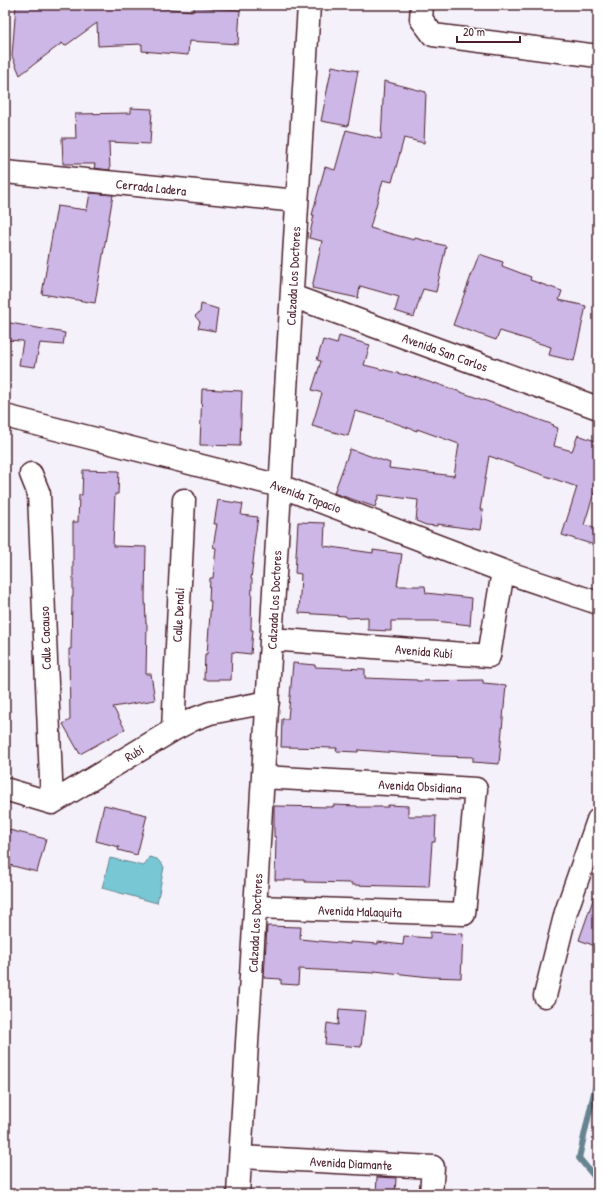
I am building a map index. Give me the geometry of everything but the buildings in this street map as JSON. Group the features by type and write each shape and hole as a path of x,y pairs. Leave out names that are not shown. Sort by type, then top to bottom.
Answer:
{"street":[{"name":"Calzada Los Doctores","path":"238,1194 309,5"},
{"path":"422,5 421,19 433,35 598,56"},
{"name":"Cerrada Ladera","path":"5,172 297,201"},
{"name":"Avenida San Carlos","path":"292,296 598,408"},
{"name":"Avenida Topacio","path":"5,416 280,486 503,571 598,603"},
{"name":"Calle Cacauso","path":"31,474 39,494 52,803"},
{"name":"Calle Denali","path":"173,730 184,500"},
{"name":"Avenida Rubí","path":"271,639 489,656 503,571"},
{"name":"Rubí","path":"52,803 173,730 210,713 268,702"},
{"name":"Avenida Obsidiana","path":"263,777 476,790 464,914"},
{"path":"5,789 52,803"},
{"path":"545,996 566,912 598,820"},
{"name":"Avenida Malaquita","path":"256,907 464,914"},
{"name":"Avenida Diamante","path":"241,1157 433,1167 430,1194"}],"water":[{"path":"149,857 157,859 164,867 157,903 102,888 110,858 144,866"}],"waterway":[{"path":"598,1075 579,1158 598,1181"}]}
